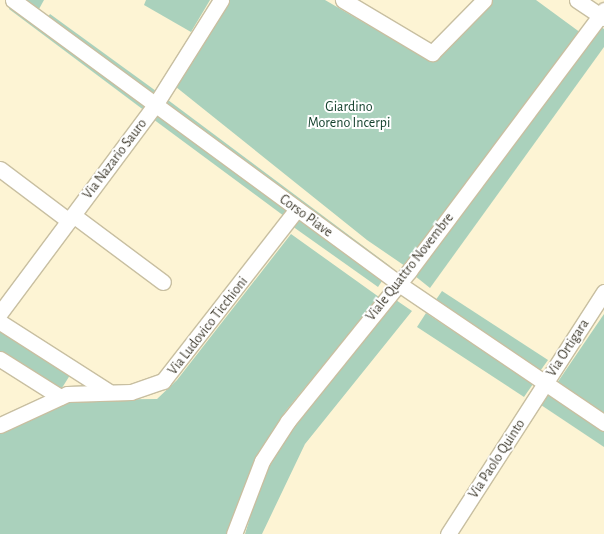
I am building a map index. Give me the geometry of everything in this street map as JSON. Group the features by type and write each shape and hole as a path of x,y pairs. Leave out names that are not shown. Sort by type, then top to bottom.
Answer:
{"street":[{"name":"Corso Piave","path":"14,0 399,284 604,423"},
{"name":"Via Nazario Sauro","path":"0,313 156,105 221,0"},
{"path":"343,0 432,53 484,0"},
{"path":"577,0 603,14"},
{"name":"Viale Quattro Novembre","path":"234,534 250,487 278,434 399,284 603,14"},
{"path":"0,169 163,282"},
{"name":"Via Ludovico Ticchioni","path":"0,425 60,397 108,391 142,390 171,375 297,209"},
{"name":"Via Ortigara","path":"545,383 604,292"},
{"path":"0,322 108,391"},
{"path":"0,359 60,397"},
{"name":"Via Paolo Quinto","path":"448,534 545,383"}],"green space":[{"path":"25,0 44,0 39,9"},
{"path":"146,0 210,0 191,32 144,5"},
{"name":"Giardino Moreno Incerpi","path":"228,0 325,0 430,61 488,0 536,0 581,33 405,266 367,240 176,87"},
{"path":"11,3 149,106 145,111 9,9"},
{"path":"50,14 156,91 152,97 46,20"},
{"path":"598,25 604,29 604,47 430,288 415,276"},
{"path":"168,100 390,266 386,271 164,105"},
{"path":"157,113 288,211 284,216 153,119"},
{"path":"299,217 384,278 378,287 292,226"},
{"path":"291,234 379,297 285,412 259,454 228,534 0,534 0,431 66,400 157,399 177,380"},
{"path":"442,291 548,360 538,374 433,304"},
{"path":"393,298 412,311 305,444 262,534 245,534 263,475 292,424"},
{"path":"426,313 533,384 524,397 417,327"},
{"path":"604,314 604,419 555,386"},
{"path":"0,326 72,372 60,391 0,353"},
{"path":"549,393 604,430 604,447 541,405"}]}
